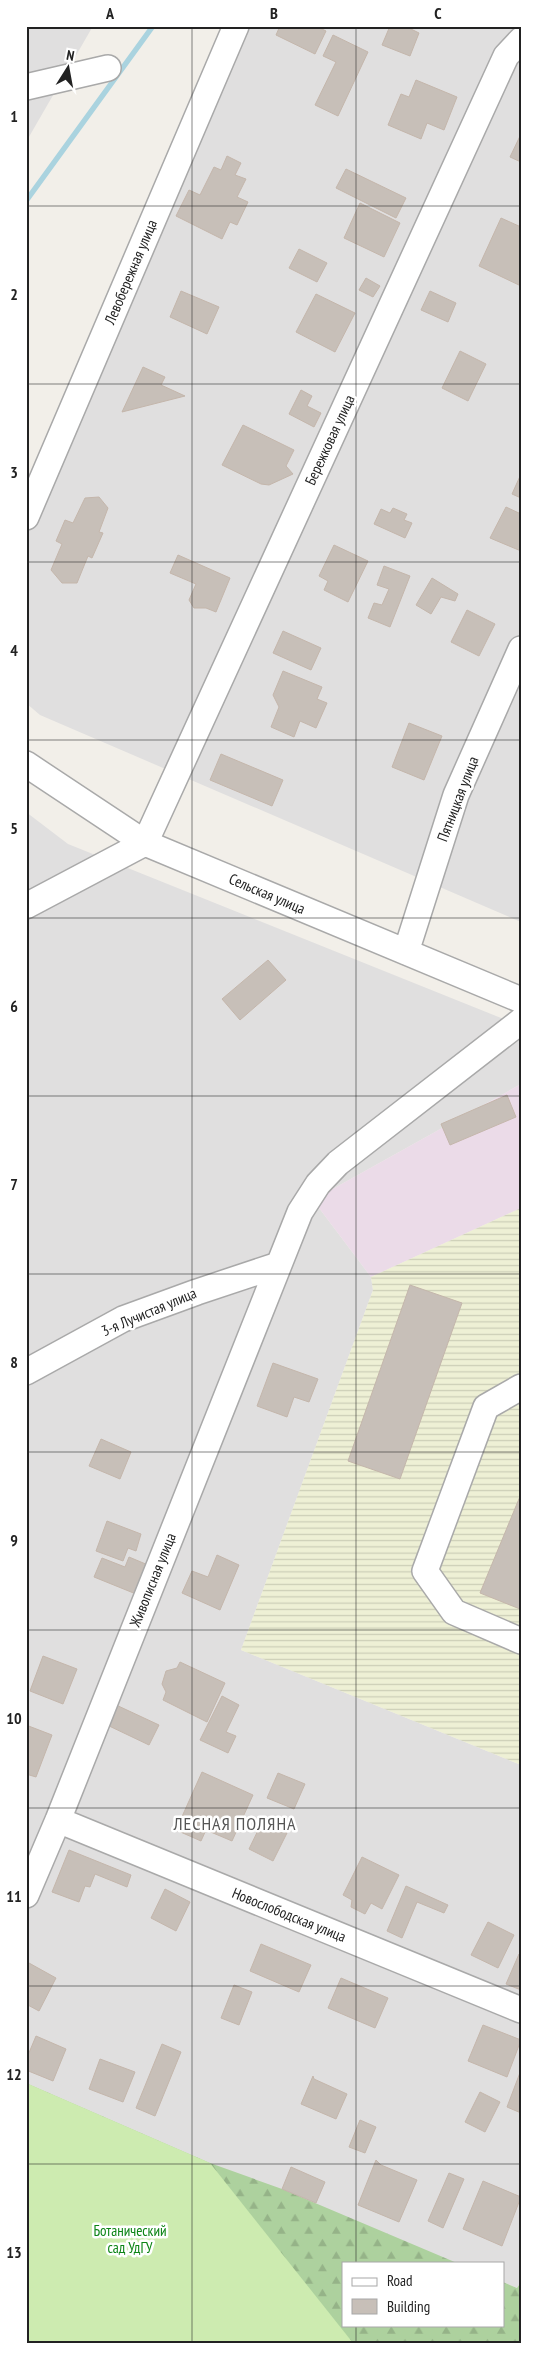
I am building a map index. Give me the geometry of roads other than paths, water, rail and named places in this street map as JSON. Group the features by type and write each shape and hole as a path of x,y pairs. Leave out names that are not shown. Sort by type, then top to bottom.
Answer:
{"street":[{"name":"Левобережная улица","path":"26,517 236,26"},
{"name":"Бережковая улица","path":"145,843 506,56 521,40"},
{"path":"26,87 108,68"},
{"name":"Пятницкая улица","path":"406,952 456,795 521,649"},
{"name":"Сельская улица","path":"26,764 145,843 521,1000"},
{"path":"26,906 145,843"},
{"name":"Живописная улица","path":"26,1895 58,1820 300,1212 318,1184 338,1163 521,1021"},
{"name":"3-я Лучистая улица","path":"26,1372 123,1319 278,1265"},
{"path":"521,1386 486,1407 425,1571 454,1612 521,1641"},
{"name":"Новослободская улица","path":"58,1820 521,2010"}],"waterway":[{"path":"26,201 153,26"}],"district":[{"name":"ЛЕСНАЯ ПОЛЯНА","path":"235,1824"}],"park label":[{"name":"Ботанический сад УдГУ","path":"130,2240"}]}
